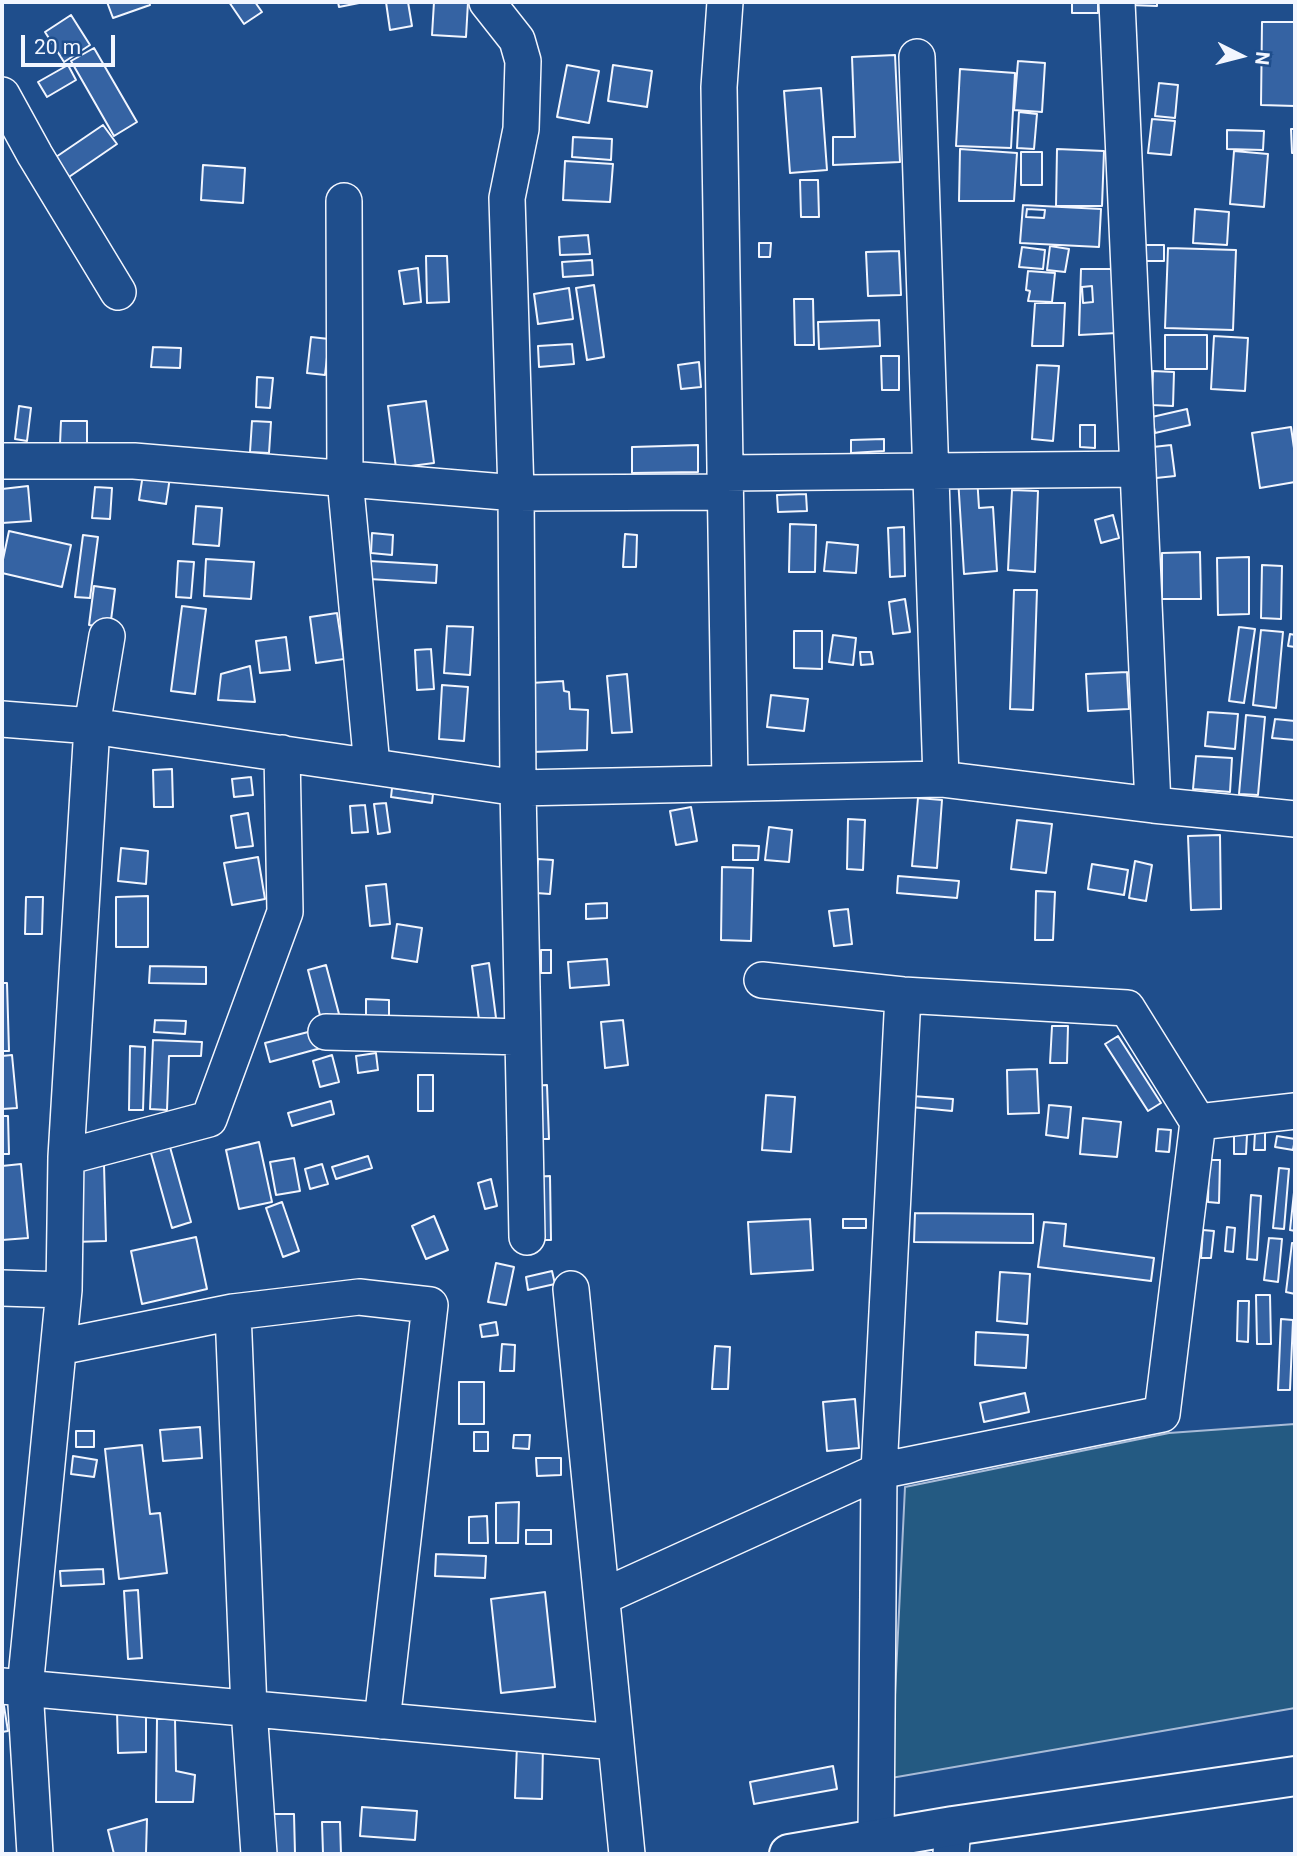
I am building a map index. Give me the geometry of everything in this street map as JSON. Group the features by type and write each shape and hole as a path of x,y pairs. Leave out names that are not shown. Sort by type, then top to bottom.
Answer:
{"main road":[{"path":"950,1847 1295,1776"},
{"path":"789,1854 876,1839 950,1847 1295,1804"}],"street":[{"path":"487,2 517,40 523,61 521,129 507,198 516,493 518,788 527,1237"},
{"path":"725,2 719,87 730,783"},
{"path":"1117,2 1153,805"},
{"path":"917,57 941,779"},
{"path":"2,95 118,292"},
{"path":"344,201 345,479 372,766"},
{"path":"2,461 134,461 516,493 930,471 1138,468"},
{"path":"35,1854 13,1687 59,1347 64,1290 66,1157 92,726 107,636"},
{"path":"2,719 92,726 518,788 941,779 1295,819"},
{"path":"66,1157 209,1119 285,912 282,753"},
{"path":"602,1597 879,1471 1162,1414 1198,1122 1127,1008 903,995 762,980"},
{"path":"876,1839 879,1471 903,995"},
{"path":"326,1032 523,1037"},
{"path":"1198,1122 1295,1111"},
{"path":"2,1288 64,1290"},
{"path":"571,1289 627,1854"},
{"path":"59,1347 233,1312 359,1297 430,1304 382,1721"},
{"path":"233,1312 249,1709 259,1854"},
{"path":"13,1687 616,1742"}],"shaded area":[{"path":"1295,1424 1295,1708 891,1778 905,1487 1169,1433"}],"building":[{"path":"107,2 149,2 150,5 113,18"},
{"path":"229,2 255,2 262,12 244,24"},
{"path":"338,2 359,2 359,3 339,7"},
{"path":"386,2 408,2 412,26 390,30"},
{"path":"434,2 468,2 466,37 432,35"},
{"path":"1072,2 1098,2 1098,13 1072,13"},
{"path":"1130,2 1157,2 1157,6 1130,5"},
{"path":"71,15 90,45 64,62 45,32"},
{"path":"1262,22 1295,22 1295,106 1261,105"},
{"path":"94,48 137,122 114,136 71,61"},
{"path":"895,55 900,162 833,165 833,137 855,137 852,57"},
{"path":"1018,61 1045,63 1042,112 1014,110"},
{"path":"68,65 76,80 47,97 38,82"},
{"path":"567,65 599,71 589,123 557,117"},
{"path":"613,65 652,71 647,107 608,101"},
{"path":"960,69 1015,73 1011,148 956,146"},
{"path":"1159,83 1178,85 1175,118 1155,116"},
{"path":"821,88 827,170 790,173 784,91"},
{"path":"1019,112 1037,114 1034,149 1017,148"},
{"path":"1152,119 1175,121 1171,155 1148,153"},
{"path":"103,125 117,144 66,179 53,159"},
{"path":"1291,129 1295,129 1295,153 1292,153"},
{"path":"1227,130 1264,131 1263,150 1227,149"},
{"path":"573,137 612,139 611,160 572,157"},
{"path":"960,149 1017,153 1014,201 959,201"},
{"path":"1057,149 1104,151 1102,206 1056,206"},
{"path":"1234,151 1268,154 1264,207 1230,204"},
{"path":"1021,152 1042,152 1042,185 1021,185"},
{"path":"565,161 613,164 610,202 563,200"},
{"path":"203,165 245,168 243,203 201,200"},
{"path":"800,180 818,180 819,217 801,217"},
{"path":"1023,205 1101,209 1099,247 1020,243","holes":["1027,209 1045,210 1044,218 1026,217"]},
{"path":"1195,209 1229,212 1227,245 1193,243"},
{"path":"588,235 590,254 560,255 559,237"},
{"path":"759,243 771,243 770,257 759,257"},
{"path":"1144,245 1164,245 1164,261 1144,261"},
{"path":"1050,246 1069,249 1065,272 1047,270"},
{"path":"1022,247 1045,250 1043,269 1019,267"},
{"path":"1168,248 1236,250 1233,330 1165,328"},
{"path":"899,251 901,295 868,296 866,252"},
{"path":"426,256 447,256 449,302 427,303"},
{"path":"592,260 593,275 563,277 562,262"},
{"path":"418,268 421,302 404,304 399,271"},
{"path":"1081,269 1115,269 1117,333 1079,335","holes":["1092,286 1093,302 1083,303 1082,287"]},
{"path":"1028,271 1055,273 1052,302 1028,301"},
{"path":"594,285 604,357 587,360 576,288"},
{"path":"569,288 573,319 538,324 534,294"},
{"path":"794,299 813,299 814,345 795,345"},
{"path":"1035,303 1065,303 1063,346 1032,346"},
{"path":"879,320 880,346 819,349 818,322"},
{"path":"1165,335 1207,335 1207,369 1165,369"},
{"path":"1214,336 1248,338 1245,391 1211,389"},
{"path":"311,337 329,339 325,375 307,373"},
{"path":"572,344 574,364 539,367 538,346"},
{"path":"153,347 181,348 180,368 151,367"},
{"path":"881,356 899,356 899,390 882,390"},
{"path":"699,362 701,387 681,389 678,365"},
{"path":"1037,365 1059,366 1053,441 1032,439"},
{"path":"1153,371 1174,372 1173,406 1152,405"},
{"path":"257,377 273,378 270,408 256,407"},
{"path":"426,401 434,463 396,468 388,406"},
{"path":"19,406 31,408 27,441 15,439"},
{"path":"1187,409 1190,425 1155,433 1152,417"},
{"path":"61,421 87,421 87,444 60,444"},
{"path":"252,421 271,422 269,453 250,452"},
{"path":"1080,425 1095,425 1095,448 1080,447"},
{"path":"1291,427 1295,482 1260,488 1252,433"},
{"path":"884,439 884,451 851,453 851,440"},
{"path":"698,445 698,472 632,473 632,447"},
{"path":"1171,445 1175,476 1156,478 1153,447"},
{"path":"143,474 170,477 166,504 139,500"},
{"path":"977,476 979,508 993,507 997,571 964,574 958,478"},
{"path":"28,486 31,521 2,523 2,489"},
{"path":"95,487 112,488 110,519 92,518"},
{"path":"1012,490 1038,491 1035,572 1008,570"},
{"path":"806,494 807,511 778,512 777,495"},
{"path":"196,506 222,508 219,546 193,544"},
{"path":"1113,515 1119,538 1101,543 1095,520"},
{"path":"790,524 816,525 815,572 789,572"},
{"path":"904,527 905,576 890,577 888,528"},
{"path":"9,531 71,545 62,587 2,573"},
{"path":"372,533 393,535 392,555 371,553"},
{"path":"625,534 637,535 636,567 623,567"},
{"path":"83,535 98,537 90,598 75,597"},
{"path":"827,542 858,545 856,573 824,571"},
{"path":"1200,552 1201,599 1162,599 1162,553"},
{"path":"1249,557 1249,614 1218,615 1217,558"},
{"path":"206,559 254,562 251,599 204,596"},
{"path":"178,561 194,562 191,598 176,597"},
{"path":"370,561 437,565 436,583 369,579"},
{"path":"1262,565 1282,566 1281,619 1261,618"},
{"path":"94,586 115,589 110,628 89,625"},
{"path":"1014,590 1037,590 1033,710 1010,709"},
{"path":"905,599 910,632 893,634 889,602"},
{"path":"182,606 206,609 195,694 171,691"},
{"path":"337,613 344,659 316,663 310,617"},
{"path":"447,626 473,627 470,675 444,673"},
{"path":"1239,627 1255,629 1244,703 1229,701"},
{"path":"1261,630 1283,632 1276,708 1253,705"},
{"path":"794,631 822,631 822,669 794,668"},
{"path":"1290,634 1295,635 1295,647 1288,646"},
{"path":"833,635 856,638 853,665 829,662"},
{"path":"286,637 290,670 260,673 256,641"},
{"path":"431,649 434,689 417,690 415,650"},
{"path":"860,652 871,652 873,664 861,665"},
{"path":"250,666 255,702 218,700 221,674"},
{"path":"1127,672 1129,709 1088,711 1086,674"},
{"path":"627,674 632,732 612,733 607,676"},
{"path":"563,681 564,691 569,692 570,709 588,710 587,750 533,752 531,683"},
{"path":"442,685 468,687 464,741 439,739"},
{"path":"771,695 808,699 804,731 767,727"},
{"path":"1208,712 1238,714 1235,749 1205,746"},
{"path":"1246,715 1265,717 1258,795 1239,794"},
{"path":"1275,719 1295,721 1295,740 1272,738"},
{"path":"1196,756 1232,758 1230,792 1193,789"},
{"path":"172,769 173,807 154,807 153,770"},
{"path":"251,777 253,795 234,797 232,779"},
{"path":"392,788 433,794 432,803 391,797"},
{"path":"918,798 942,800 937,868 912,866"},
{"path":"386,803 390,832 378,834 374,804"},
{"path":"365,805 368,832 352,833 350,806"},
{"path":"691,807 697,841 676,845 670,811"},
{"path":"248,813 253,846 236,848 231,816"},
{"path":"848,819 865,820 863,870 847,869"},
{"path":"1017,820 1052,824 1046,873 1011,869"},
{"path":"769,827 792,830 789,862 765,860"},
{"path":"1220,835 1221,909 1191,910 1188,836"},
{"path":"733,845 759,846 758,860 733,860"},
{"path":"121,848 148,851 146,884 118,881"},
{"path":"258,857 265,899 232,905 224,863"},
{"path":"538,859 553,860 550,894 536,893"},
{"path":"1135,861 1152,865 1146,901 1129,898"},
{"path":"1092,864 1128,870 1124,895 1088,889"},
{"path":"722,867 753,868 751,941 721,940"},
{"path":"898,876 959,881 957,898 897,893"},
{"path":"386,884 390,924 370,926 366,886"},
{"path":"1036,891 1055,892 1053,940 1035,940"},
{"path":"148,896 148,947 116,947 116,897"},
{"path":"26,897 43,897 42,934 25,934"},
{"path":"607,903 607,918 586,919 586,904"},
{"path":"848,909 852,944 834,946 829,911"},
{"path":"397,924 422,928 417,962 392,958"},
{"path":"541,950 551,950 551,973 541,973"},
{"path":"607,959 609,985 570,988 568,962"},
{"path":"489,963 496,1018 479,1020 472,966"},
{"path":"326,965 339,1014 321,1019 308,970"},
{"path":"150,966 206,967 206,984 149,983"},
{"path":"2,983 7,983 9,1051 2,1051"},
{"path":"366,999 389,1000 389,1017 366,1017"},
{"path":"155,1020 186,1021 185,1034 154,1032"},
{"path":"623,1020 628,1065 605,1068 601,1022"},
{"path":"1052,1026 1068,1026 1067,1063 1050,1063"},
{"path":"316,1030 321,1048 270,1062 265,1043"},
{"path":"1118,1036 1161,1103 1148,1111 1105,1044"},
{"path":"153,1040 202,1042 201,1056 169,1056 167,1110 150,1109"},
{"path":"130,1046 145,1047 143,1110 129,1110"},
{"path":"376,1053 378,1070 358,1073 356,1056"},
{"path":"12,1055 17,1108 2,1109 2,1056"},
{"path":"332,1055 339,1082 320,1087 313,1061"},
{"path":"1037,1069 1039,1113 1008,1114 1007,1070"},
{"path":"418,1075 433,1075 433,1111 418,1111"},
{"path":"547,1085 549,1139 531,1139 529,1086"},
{"path":"766,1095 795,1097 791,1152 762,1150"},
{"path":"912,1096 953,1099 952,1111 911,1107"},
{"path":"331,1101 334,1114 292,1126 288,1113"},
{"path":"1049,1105 1071,1107 1068,1138 1046,1135"},
{"path":"2,1116 8,1116 9,1154 2,1154"},
{"path":"1083,1118 1121,1122 1117,1157 1080,1154"},
{"path":"1158,1129 1171,1130 1169,1152 1156,1151"},
{"path":"1255,1132 1265,1132 1265,1150 1254,1150"},
{"path":"1234,1134 1247,1135 1246,1154 1234,1154"},
{"path":"1277,1136 1295,1139 1293,1150 1275,1147"},
{"path":"168,1140 191,1222 172,1228 149,1146"},
{"path":"259,1142 272,1202 239,1209 226,1150"},
{"path":"368,1156 372,1168 336,1179 332,1167"},
{"path":"294,1158 300,1191 276,1195 270,1162"},
{"path":"1209,1160 1220,1160 1219,1203 1208,1202"},
{"path":"21,1164 28,1238 2,1240 2,1166"},
{"path":"104,1164 106,1241 74,1242 72,1165"},
{"path":"322,1164 328,1184 310,1189 305,1169"},
{"path":"1279,1168 1289,1169 1284,1229 1273,1228"},
{"path":"550,1176 551,1240 532,1240 531,1177"},
{"path":"491,1179 497,1206 485,1209 478,1183"},
{"path":"1295,1183 1295,1231 1290,1230"},
{"path":"1251,1195 1261,1196 1257,1260 1247,1259"},
{"path":"282,1202 299,1251 283,1257 266,1208"},
{"path":"915,1213 1033,1214 1033,1243 914,1242"},
{"path":"434,1216 448,1250 426,1259 412,1226"},
{"path":"810,1219 813,1270 751,1274 748,1222"},
{"path":"843,1219 866,1219 866,1228 843,1228"},
{"path":"1044,1222 1066,1224 1064,1246 1154,1258 1151,1281 1038,1267"},
{"path":"1227,1227 1235,1228 1233,1252 1225,1251"},
{"path":"1203,1230 1214,1231 1211,1258 1201,1258"},
{"path":"196,1237 207,1289 142,1304 131,1251"},
{"path":"1269,1238 1282,1239 1278,1282 1264,1280"},
{"path":"1292,1243 1295,1243 1295,1294 1286,1292"},
{"path":"496,1263 514,1267 506,1305 488,1302"},
{"path":"552,1271 555,1284 528,1290 526,1277"},
{"path":"1000,1272 1030,1274 1027,1324 997,1321"},
{"path":"1256,1295 1270,1295 1271,1344 1257,1344"},
{"path":"1238,1301 1249,1301 1248,1342 1237,1341"},
{"path":"1281,1319 1293,1320 1290,1390 1278,1390"},
{"path":"496,1322 498,1335 482,1337 480,1325"},
{"path":"976,1332 1028,1335 1026,1368 975,1365"},
{"path":"502,1344 515,1345 514,1371 500,1371"},
{"path":"715,1346 730,1347 728,1389 712,1389"},
{"path":"459,1382 484,1382 484,1424 459,1424"},
{"path":"1025,1393 1029,1412 984,1422 980,1403"},
{"path":"855,1399 859,1448 827,1451 823,1402"},
{"path":"200,1427 202,1458 163,1461 160,1430"},
{"path":"76,1431 94,1431 94,1447 76,1447"},
{"path":"474,1432 488,1432 488,1451 474,1451"},
{"path":"514,1435 530,1435 529,1449 513,1448"},
{"path":"142,1445 150,1514 160,1513 167,1573 119,1579 105,1449"},
{"path":"73,1456 97,1460 94,1477 71,1474"},
{"path":"536,1458 561,1458 561,1475 537,1476"},
{"path":"519,1502 518,1543 496,1543 496,1503"},
{"path":"487,1516 488,1543 469,1543 469,1517"},
{"path":"526,1530 551,1530 551,1544 526,1544"},
{"path":"436,1554 486,1556 485,1578 435,1576"},
{"path":"103,1569 104,1584 61,1586 60,1571"},
{"path":"138,1590 142,1658 128,1659 124,1591"},
{"path":"545,1592 555,1687 501,1693 491,1599"},
{"path":"2,1694 8,1731 2,1732"},
{"path":"117,1710 146,1710 146,1752 118,1753"},
{"path":"157,1719 175,1719 176,1771 195,1775 193,1802 156,1802"},
{"path":"517,1744 543,1745 542,1799 515,1798"},
{"path":"833,1766 837,1789 754,1804 750,1782"},
{"path":"362,1807 417,1811 415,1840 360,1836"},
{"path":"271,1814 294,1814 295,1854 272,1854"},
{"path":"147,1819 146,1853 114,1854 108,1830"},
{"path":"322,1822 340,1822 341,1854 323,1854"}]}
